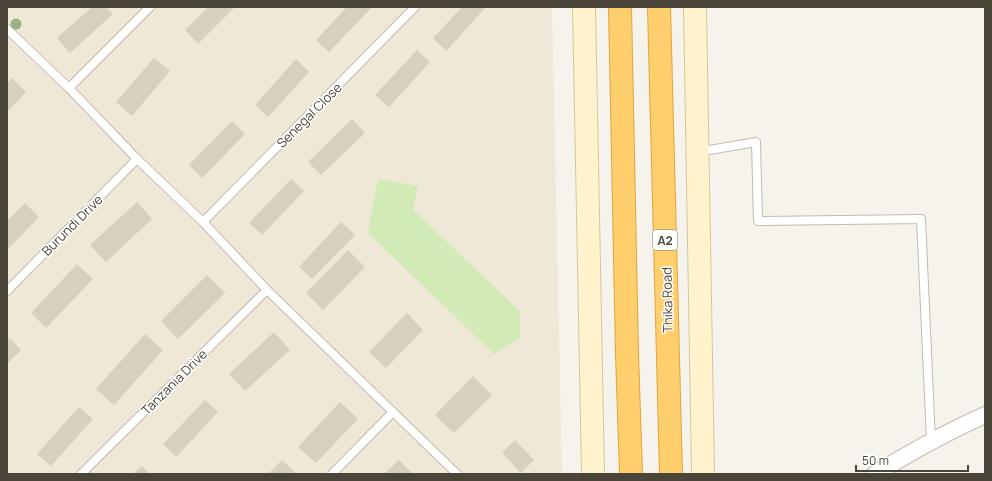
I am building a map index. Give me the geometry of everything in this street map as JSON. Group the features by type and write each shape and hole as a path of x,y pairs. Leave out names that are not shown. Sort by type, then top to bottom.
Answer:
{"highway":[{"path":"620,7 631,474"},
{"name":"Thika Road","path":"659,7 671,474"}],"main road":[{"path":"584,7 593,474"},
{"path":"695,7 703,474"}],"street":[{"path":"875,474 930,441 985,415"}],"lane":[{"path":"69,88 150,7"},
{"name":"Senegal Close","path":"203,222 415,7"},
{"path":"7,29 69,88 137,160 203,222 267,290 457,474"},
{"path":"697,152 756,142 758,221 921,219 930,441"},
{"name":"Burundi Drive","path":"7,291 137,160"},
{"name":"Tanzania Drive","path":"81,474 267,290"},
{"path":"332,474 393,412"}],"shaded area":[{"path":"7,7 552,7 562,474 7,474"}],"green space":[{"path":"378,179 418,186 413,210 520,311 520,338 494,354 368,233"}],"building":[{"path":"92,7 106,7 113,14 70,53 57,38"},
{"path":"208,7 235,7 198,44 185,30"},
{"path":"347,7 372,7 329,52 316,40"},
{"path":"462,7 486,7 446,51 433,38"},
{"path":"417,50 430,62 389,107 375,95"},
{"path":"154,58 170,71 132,116 116,102"},
{"path":"296,59 309,72 268,117 255,105"},
{"path":"12,78 26,92 7,112 7,83"},
{"path":"352,119 365,133 321,175 308,162"},
{"path":"232,121 245,134 202,178 189,165"},
{"path":"291,179 304,191 262,235 249,223"},
{"path":"137,202 152,219 106,262 90,245"},
{"path":"25,203 39,217 7,250 7,221"},
{"path":"341,222 355,235 312,279 299,267"},
{"path":"348,250 365,267 323,310 306,293"},
{"path":"77,264 93,279 46,328 31,313"},
{"path":"207,275 225,293 178,339 161,321"},
{"path":"407,313 423,330 386,368 369,352"},
{"path":"274,332 290,350 245,391 229,374"},
{"path":"145,334 163,350 114,405 96,389"},
{"path":"10,338 21,350 7,364 7,341"},
{"path":"473,376 492,395 454,433 435,415"},
{"path":"205,400 218,412 176,457 163,444"},
{"path":"340,402 358,419 316,463 298,447"},
{"path":"79,407 93,419 51,466 37,454"},
{"path":"515,440 534,460 521,473 502,453"},
{"path":"282,460 297,474 268,474"},
{"path":"399,460 413,474 384,474"},
{"path":"142,466 149,474 133,474"}]}
